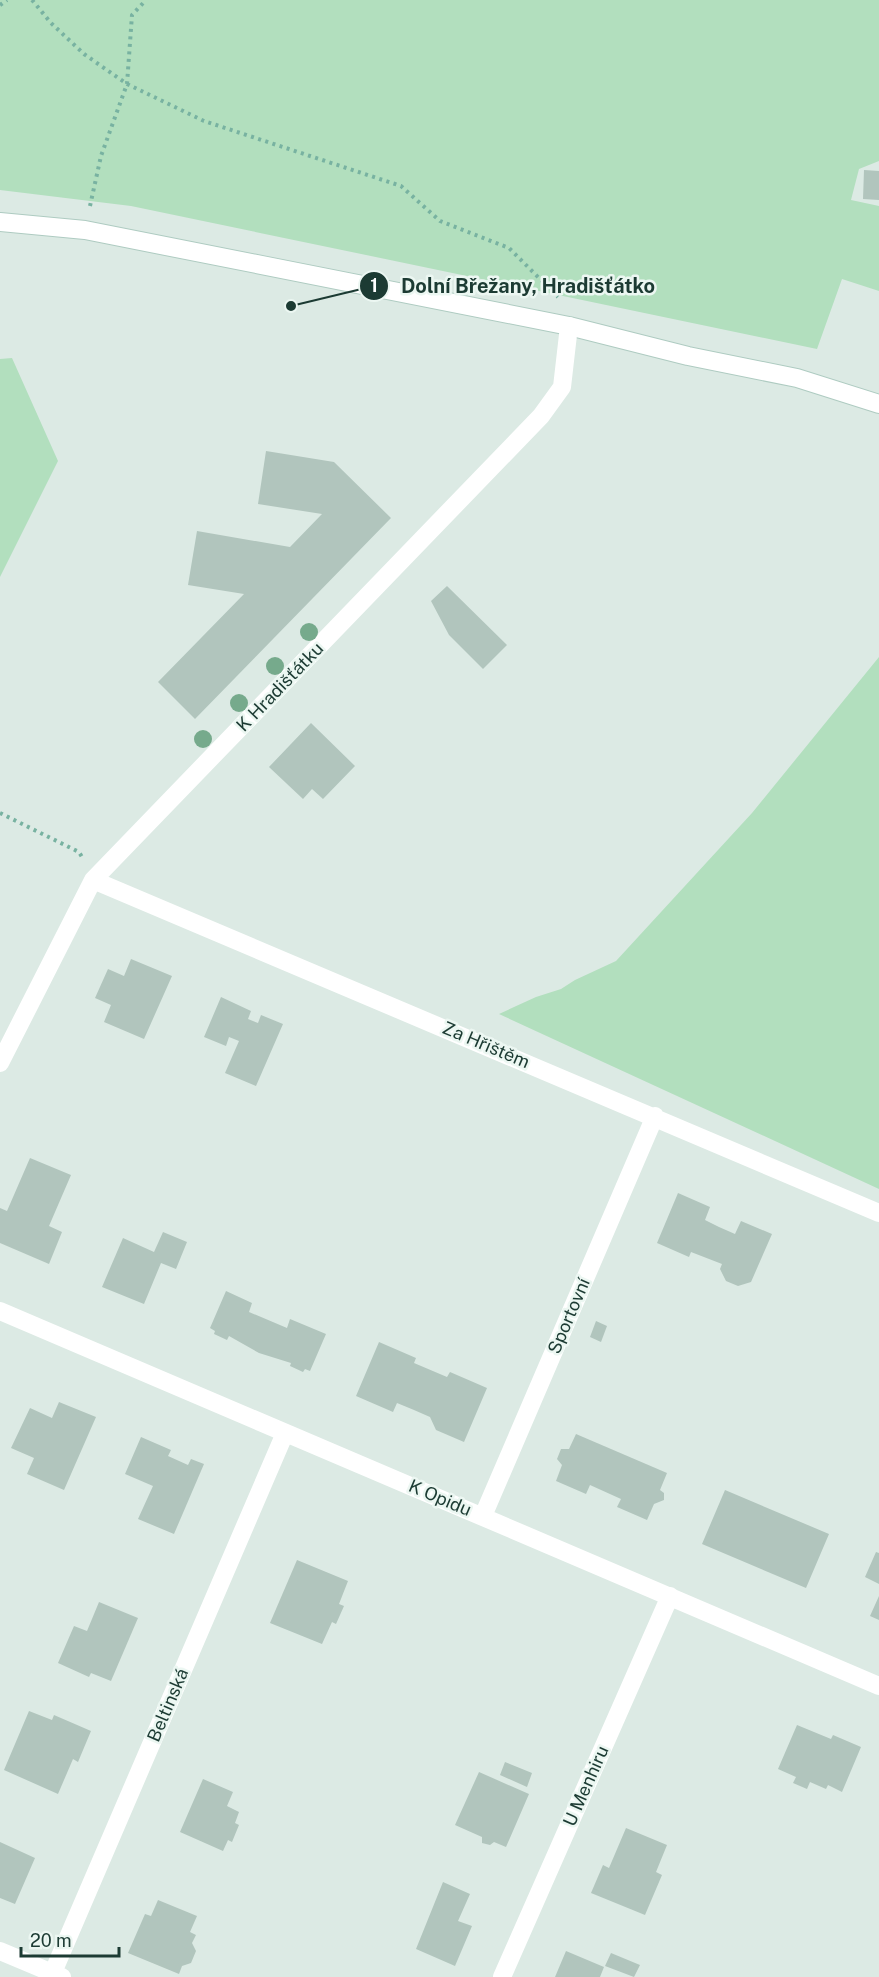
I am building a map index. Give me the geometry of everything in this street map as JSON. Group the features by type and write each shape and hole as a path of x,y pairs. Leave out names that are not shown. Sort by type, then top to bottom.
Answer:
{"street":[{"path":"0,222 85,230 569,326 688,356 797,378 879,404"},
{"name":"K Hradišťátku","path":"0,1063 93,880 541,416 562,387 569,326"},
{"name":"Za Hřištěm","path":"93,880 655,1116 879,1213"},
{"name":"Sportovní","path":"483,1516 655,1116"},
{"name":"K Opidu","path":"0,1311 879,1686"},
{"name":"Beltinská","path":"55,1976 285,1433"},
{"name":"U Menhiru","path":"502,1977 670,1596"},
{"path":"0,1951 55,1976"}],"path":[{"path":"0,4 7,0"},
{"path":"33,0 51,23 84,54 127,84 204,121 401,186 440,221 509,248 562,301"},
{"path":"85,230 100,156 127,84 132,15 146,0"},
{"path":"0,813 79,852 93,880"}],"green space":[{"path":"0,0 879,0 879,161 859,169 851,200 879,206 879,291 842,279 817,349 131,206 0,190"},
{"path":"12,358 58,461 0,577 0,359"},
{"path":"879,657 879,1189 499,1014 536,997 561,989 616,961 752,813"}],"building":[{"path":"864,170 879,171 879,200 863,199"},
{"path":"266,451 334,462 391,518 195,719 158,682 244,594 188,585 197,531 290,547 322,514 258,504"},
{"path":"447,586 507,645 483,669 449,635 431,601"},
{"path":"311,723 355,766 323,799 312,789 303,799 269,767"},
{"path":"131,959 172,976 144,1039 104,1022 111,1005 95,998 108,969 124,976"},
{"path":"221,997 251,1011 248,1019 258,1023 261,1015 283,1024 256,1086 225,1073 239,1041 229,1037 226,1046 204,1037"},
{"path":"30,1158 71,1175 49,1226 62,1232 49,1264 0,1243 0,1208 7,1211"},
{"path":"678,1193 710,1207 705,1220 735,1234 741,1221 772,1234 751,1282 738,1286 726,1281 720,1269 722,1264 691,1252 689,1257 657,1243"},
{"path":"163,1232 187,1242 176,1269 161,1263 144,1304 102,1287 123,1238 154,1252"},
{"path":"226,1291 252,1303 249,1312 287,1328 290,1319 326,1334 310,1371 305,1369 303,1372 290,1366 291,1363 259,1353 229,1336 227,1340 214,1334 215,1331 210,1328"},
{"path":"596,1321 607,1326 601,1342 590,1337"},
{"path":"379,1342 416,1358 414,1363 447,1377 450,1372 487,1388 464,1442 436,1430 430,1417 414,1410 397,1403 393,1412 356,1396"},
{"path":"59,1402 96,1417 64,1490 27,1474 34,1458 11,1448 30,1408 52,1418"},
{"path":"576,1434 667,1473 660,1490 664,1493 664,1500 654,1504 647,1520 617,1507 621,1499 590,1485 586,1494 556,1481 562,1465 557,1459 561,1449 569,1449"},
{"path":"141,1437 171,1450 168,1456 188,1465 191,1459 204,1464 174,1534 138,1519 153,1486 125,1474"},
{"path":"725,1490 829,1534 806,1588 702,1544"},
{"path":"876,1552 879,1553 879,1584 865,1577"},
{"path":"297,1560 348,1581 339,1604 344,1606 336,1624 332,1622 322,1644 270,1623"},
{"path":"879,1596 879,1620 870,1616"},
{"path":"99,1602 138,1618 111,1681 91,1673 89,1677 58,1663 74,1626 87,1631"},
{"path":"29,1711 52,1720 54,1715 91,1731 78,1762 73,1759 58,1794 4,1770"},
{"path":"797,1725 831,1739 833,1735 861,1747 842,1792 828,1785 826,1789 810,1782 807,1789 793,1783 796,1777 778,1769"},
{"path":"505,1762 532,1773 527,1787 500,1775"},
{"path":"479,1772 529,1794 506,1847 494,1842 490,1845 482,1843 482,1837 455,1825"},
{"path":"203,1779 233,1792 227,1806 239,1812 235,1823 239,1825 232,1842 228,1840 223,1851 180,1832"},
{"path":"626,1828 667,1845 656,1872 662,1875 645,1915 591,1893 603,1865 609,1868"},
{"path":"0,1842 35,1858 15,1904 0,1898"},
{"path":"443,1882 470,1894 458,1921 472,1926 455,1966 416,1949"},
{"path":"158,1900 197,1916 190,1932 196,1935 192,1943 196,1951 191,1963 182,1966 179,1974 128,1953 145,1914 151,1916"},
{"path":"566,1951 604,1967 600,1977 555,1977"},
{"path":"611,1953 640,1965 634,1977 605,1966"}],"place":[{"name":"Dolní Břežany, Hradišťátko","path":"291,306"}]}
